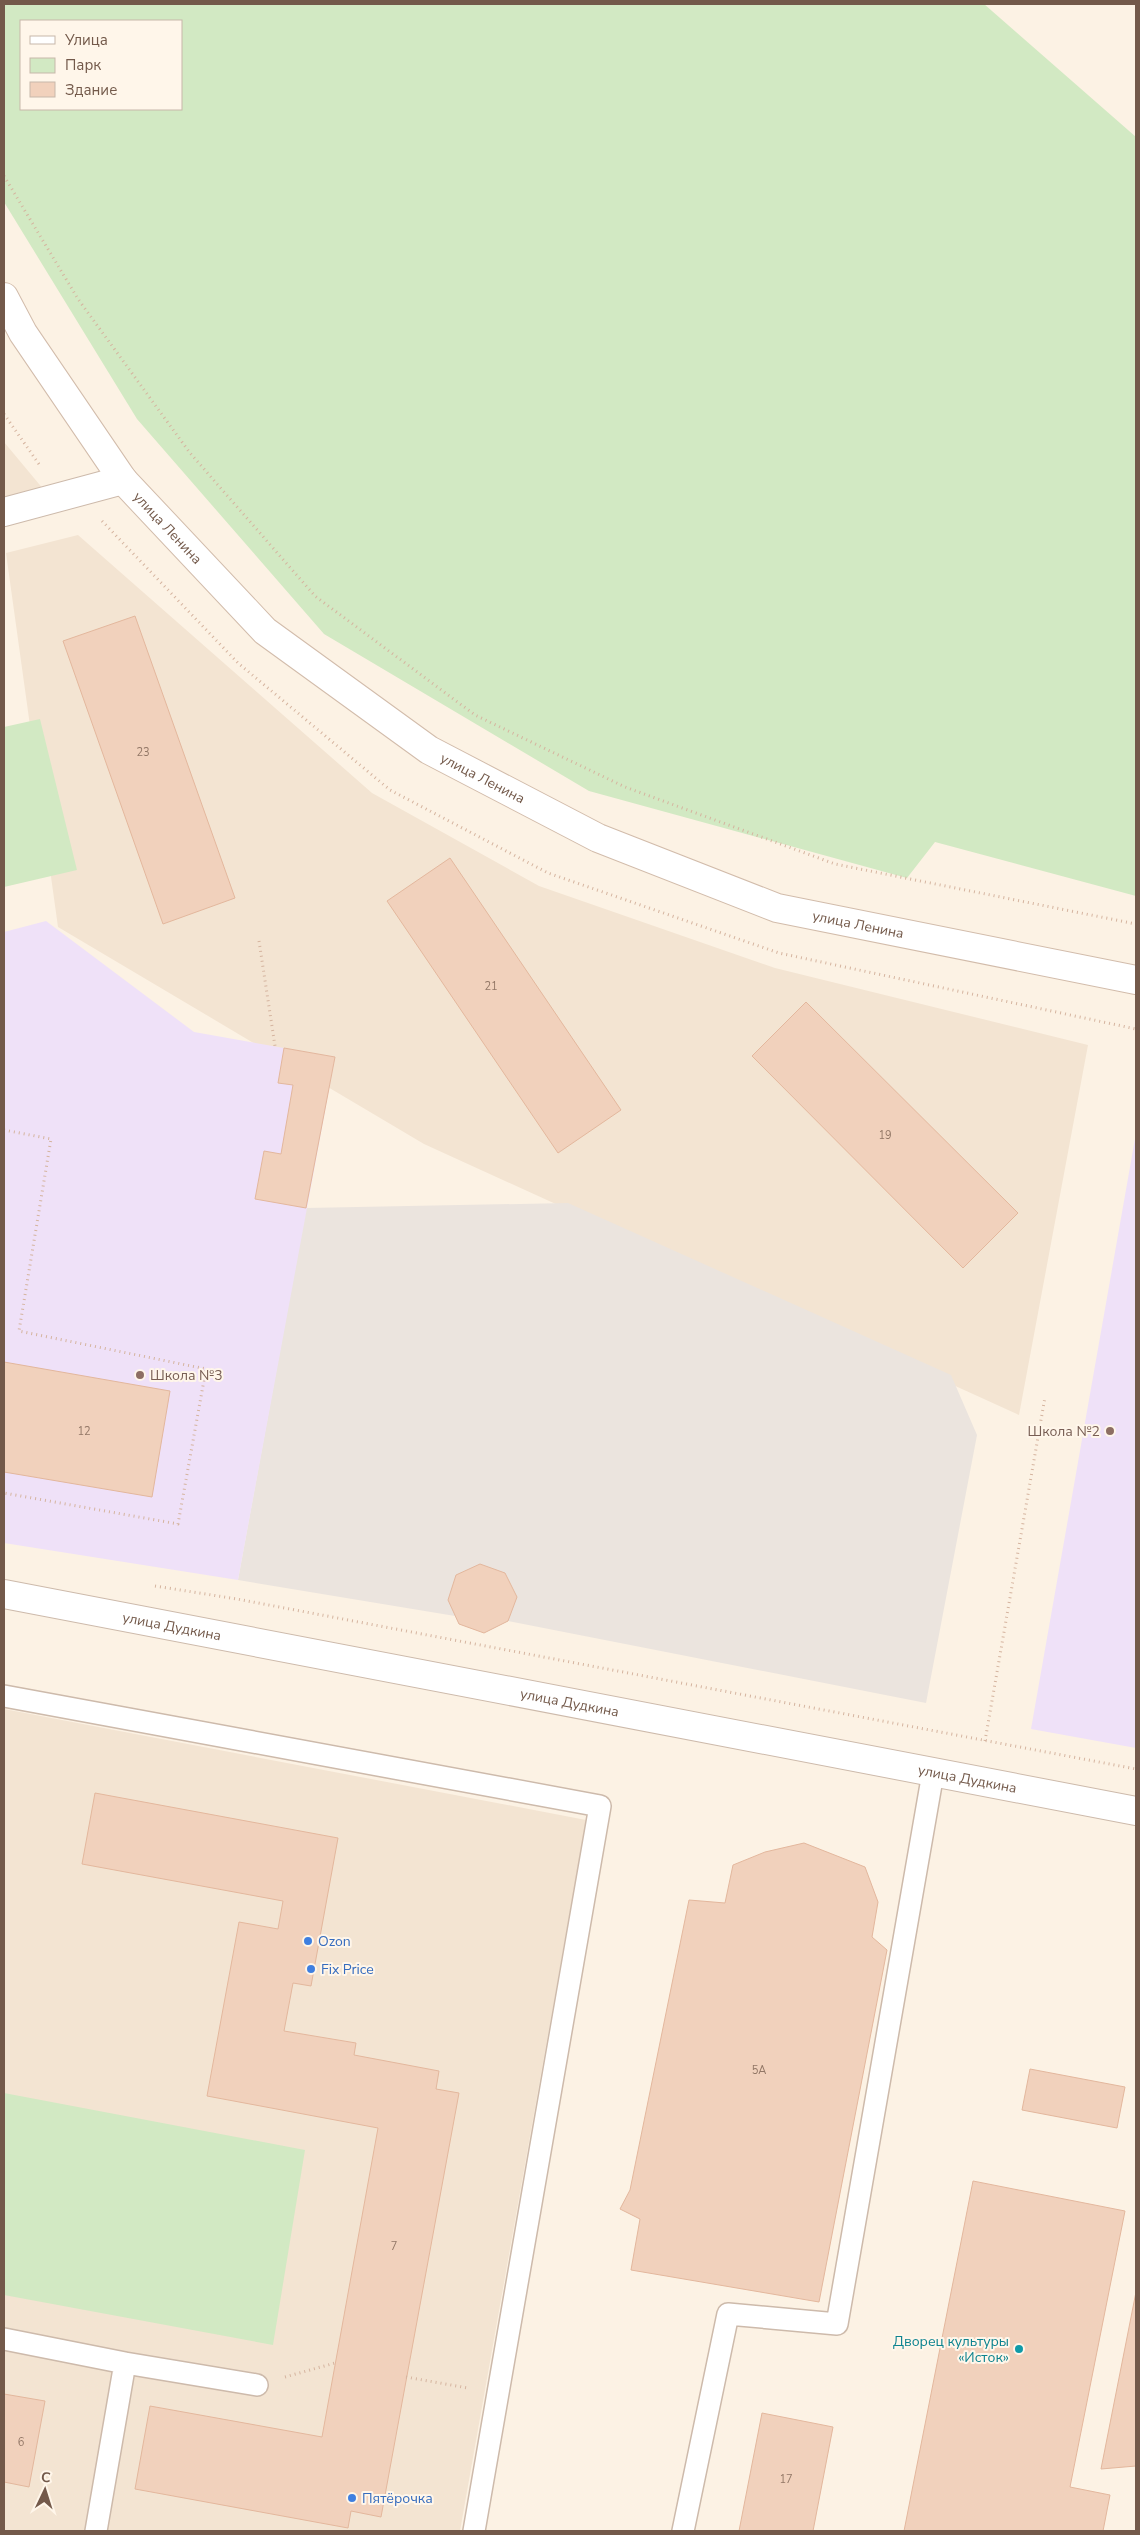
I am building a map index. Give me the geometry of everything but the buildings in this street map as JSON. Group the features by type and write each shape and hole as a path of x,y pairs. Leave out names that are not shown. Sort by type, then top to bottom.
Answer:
{"street":[{"name":"улица Ленина","path":"4,297 23,333 123,480 265,631 429,750 598,838 777,908 1136,980"},
{"path":"4,512 123,480"},
{"name":"улица Дудкина","path":"4,1594 1136,1811"}],"lane":[{"path":"4,1696 600,1806 474,2531"},
{"path":"683,2531 728,2314 837,2324 933,1773"},
{"path":"4,2339 125,2363 257,2385"},
{"path":"96,2531 125,2363"}],"path":[{"path":"4,176 78,299 178,436 315,596 475,715 624,787 836,864 1136,924"},
{"path":"259,941 275,1046"},
{"path":"4,1130 51,1139 19,1331 206,1369 178,1524 4,1492"},
{"path":"985,1741 1045,1398"},
{"path":"150,1585 247,1601 1136,1769"},
{"path":"257,2385 335,2363"},
{"path":"406,2377 498,2394"}],"shaded area":[{"path":"4,442 44,490 4,501"},
{"path":"78,535 372,793 539,886 775,968 1088,1045 1019,1415 424,1144 58,927 6,553"},
{"name":"Школа №3","path":"46,921 194,1032 335,1057 238,1580 4,1543 4,932"},
{"name":"Школа №2","path":"1136,1133 1136,1748 1031,1729"},
{"path":"568,1203 951,1375 977,1435 926,1703 508,1621 484,1633 459,1624 455,1616 238,1580 306,1208"},
{"path":"4,1709 586,1820 460,2531 4,2531"}],"green space":[{"path":"4,4 984,4 1136,137 1136,896 935,842 907,878 589,791 324,634 137,419 4,202"},
{"path":"40,719 77,870 4,887 4,727"},
{"path":"4,2093 305,2150 273,2345 4,2295"}],"place":[{"name":"Школа №3","path":"140,1375"},
{"name":"Школа №2","path":"1110,1431"},
{"name":"Ozon","path":"308,1941"},
{"name":"Fix Price","path":"311,1969"},
{"name":"Дворец культуры «Исток»","path":"1019,2349"},
{"name":"Пятёрочка","path":"352,2498"}]}
